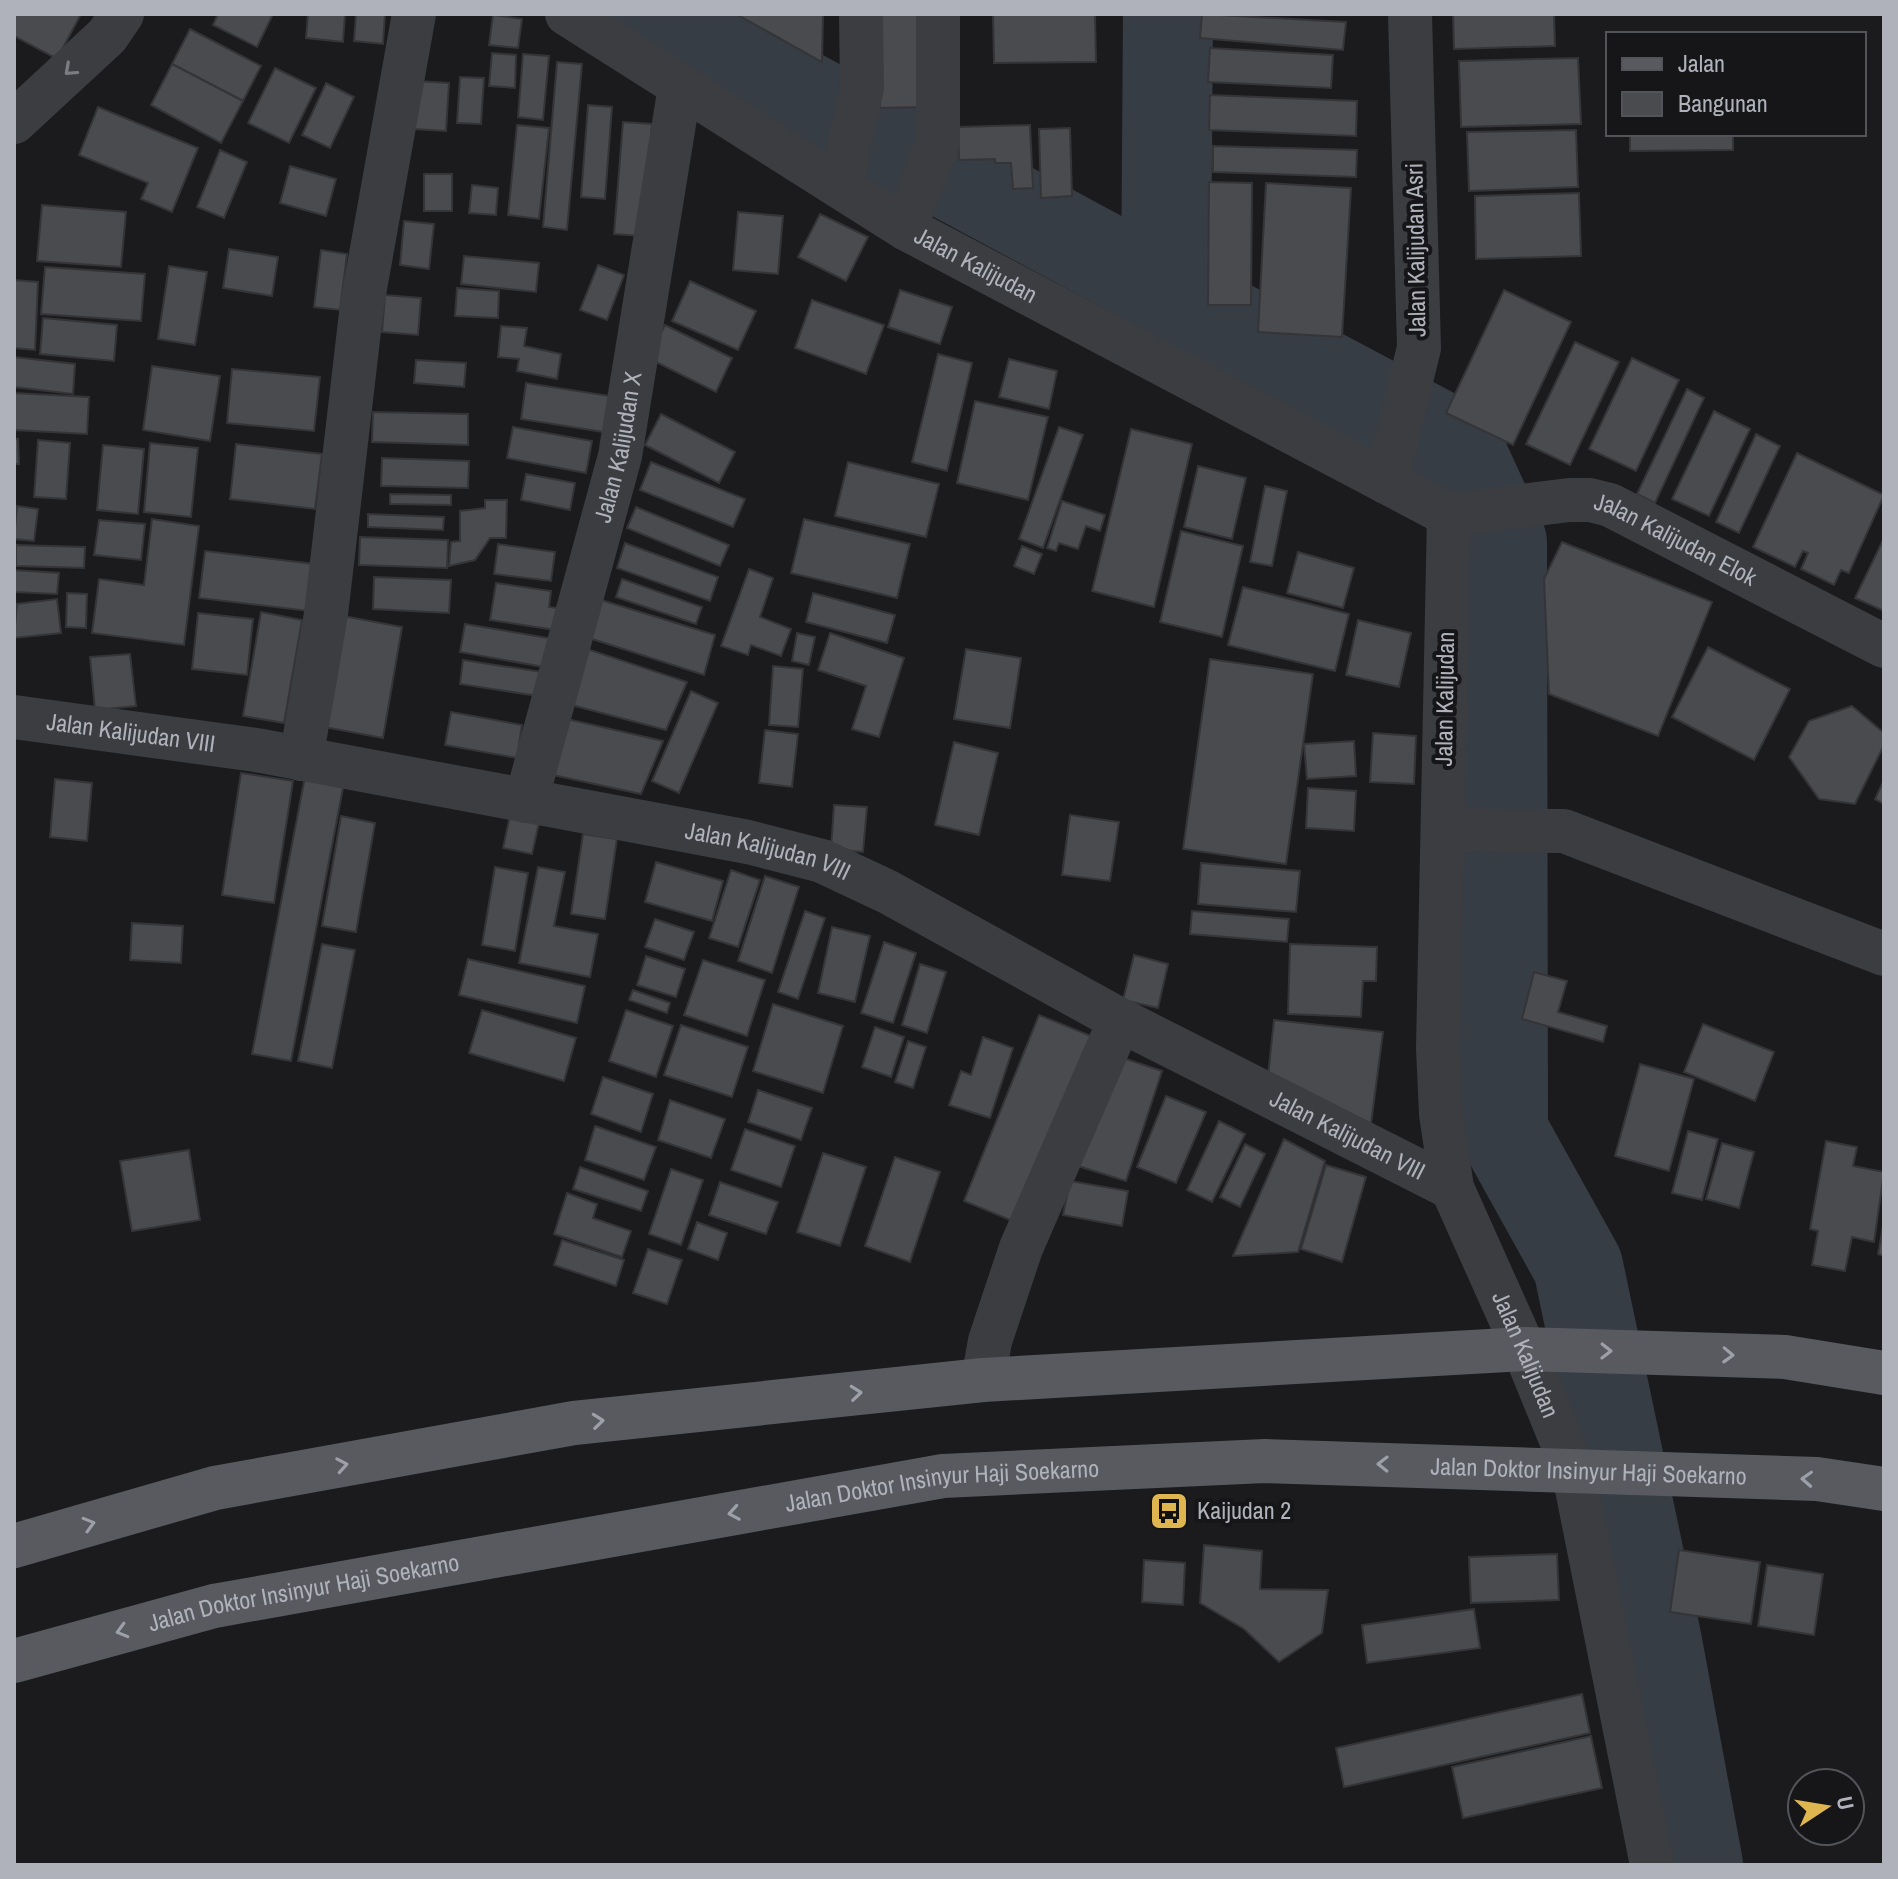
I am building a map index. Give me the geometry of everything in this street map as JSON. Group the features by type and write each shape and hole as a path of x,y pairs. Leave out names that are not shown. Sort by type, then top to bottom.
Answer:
{"main road":[{"path":"14,1546 215,1488 574,1423 983,1380 1543,1350 1785,1357 1884,1373"},
{"name":"Jalan Doktor Insinyur Haji Soekarno","path":"14,1661 214,1606 943,1476 1265,1461 1817,1479 1884,1489"}],"street":[{"path":"14,122 107,36 122,14"},
{"path":"301,759 326,614 362,305 414,14"},
{"name":"Jalan Kalijudan","path":"567,14 680,87 844,169 910,214 1392,462 1462,513 1455,830 1438,1048 1441,1114 1452,1188 1543,1350 1589,1470 1652,1865"},
{"path":"844,169 862,88 861,14"},
{"path":"910,214 938,140 938,14"},
{"name":"Jalan Kalijudan Asri","path":"1392,462 1412,386 1420,312 1410,14"},
{"name":"Jalan Kalijudan X","path":"526,801 620,456 680,87"},
{"name":"Jalan Kalijudan Elok","path":"1462,513 1544,502 1590,500 1610,505 1884,646"},
{"name":"Jalan Kalijudan VIII","path":"14,717 301,759 748,842 822,861 888,892 1120,1020 1452,1188"},
{"path":"1455,830 1564,831 1884,954"},
{"path":"983,1380 990,1341 1021,1248 1120,1020"}],"building":[{"path":"14,14 81,14 57,59 14,36"},
{"path":"218,14 273,14 257,47 213,25"},
{"path":"308,14 345,14 343,42 306,38"},
{"path":"356,14 385,14 383,44 354,41"},
{"path":"736,14 823,14 822,62"},
{"path":"877,14 922,14 925,107 880,108"},
{"path":"993,14 1095,14 1096,62 994,63"},
{"path":"1202,14 1346,22 1343,50 1200,38"},
{"path":"1453,14 1554,14 1555,46 1454,49"},
{"path":"493,15 522,19 518,48 489,45"},
{"path":"190,29 261,66 243,101 172,64"},
{"path":"1210,48 1333,55 1331,88 1208,82"},
{"path":"492,53 516,55 515,88 489,86"},
{"path":"523,54 549,56 543,120 518,117"},
{"path":"1578,58 1581,124 1461,127 1459,61"},
{"path":"557,62 582,64 567,230 543,227"},
{"path":"172,64 243,101 221,143 151,105"},
{"path":"275,68 316,88 289,143 248,123"},
{"path":"460,77 484,78 481,124 457,123"},
{"path":"417,81 449,83 446,131 414,129"},
{"path":"326,83 354,97 330,148 302,135"},
{"path":"1210,95 1357,101 1356,136 1209,130"},
{"path":"588,105 612,107 605,199 581,197"},
{"path":"98,107 198,148 172,212 141,199 148,183 79,155"},
{"path":"623,122 652,124 642,236 614,234"},
{"path":"517,125 549,128 539,219 508,215"},
{"path":"1030,125 1033,188 1013,189 1011,163 995,163 995,159 959,160 958,127"},
{"path":"1070,128 1072,196 1041,198 1039,129"},
{"path":"1576,130 1578,187 1469,191 1467,132"},
{"path":"1630,136 1733,136 1733,150 1630,151"},
{"path":"1213,146 1357,150 1356,177 1213,172"},
{"path":"220,150 247,162 224,218 197,207"},
{"path":"290,166 336,179 326,216 280,203"},
{"path":"424,174 452,174 452,211 424,211"},
{"path":"1209,182 1252,183 1251,305 1208,305"},
{"path":"1266,183 1351,188 1342,337 1258,332"},
{"path":"472,185 498,188 496,215 469,213"},
{"path":"1579,193 1581,256 1476,259 1475,196"},
{"path":"42,205 126,212 121,267 37,261"},
{"path":"738,212 783,216 778,274 733,270"},
{"path":"820,214 868,237 846,281 798,257"},
{"path":"404,221 434,224 429,269 400,265"},
{"path":"229,249 278,257 272,296 223,288"},
{"path":"321,250 347,254 340,310 314,307"},
{"path":"464,256 539,263 536,292 461,284"},
{"path":"598,265 624,275 607,320 580,310"},
{"path":"169,266 207,272 195,345 158,339"},
{"path":"45,267 145,274 141,321 41,314"},
{"path":"14,280 38,282 35,350 14,348"},
{"path":"690,281 756,311 738,350 672,321"},
{"path":"457,288 499,291 498,318 455,316"},
{"path":"900,290 952,307 940,344 888,327"},
{"path":"1504,290 1571,322 1513,445 1446,413"},
{"path":"385,295 421,298 418,335 382,332"},
{"path":"812,300 884,325 866,374 795,348"},
{"path":"43,318 117,325 114,361 40,354"},
{"path":"665,325 732,358 716,392 648,358"},
{"path":"501,326 527,328 524,346 561,354 557,379 517,371 519,359 498,357"},
{"path":"1575,342 1619,362 1570,465 1526,444"},
{"path":"938,354 972,363 947,471 912,462"},
{"path":"14,357 75,364 73,394 14,387"},
{"path":"1632,358 1679,380 1636,471 1589,449"},
{"path":"1009,359 1057,371 1049,409 999,397"},
{"path":"416,360 466,363 464,387 414,383"},
{"path":"152,366 220,376 210,441 143,430"},
{"path":"232,369 320,377 314,431 227,423"},
{"path":"526,383 616,397 610,433 521,419"},
{"path":"1687,389 1704,398 1655,503 1637,494"},
{"path":"14,393 89,397 87,434 14,430"},
{"path":"975,401 1048,417 1028,500 957,483"},
{"path":"1714,411 1750,429 1709,516 1672,499"},
{"path":"373,412 468,414 468,445 372,442"},
{"path":"661,414 735,452 719,483 645,445"},
{"path":"513,427 592,441 586,473 507,458"},
{"path":"1059,427 1083,435 1043,548 1019,539"},
{"path":"1131,429 1192,444 1154,607 1092,591"},
{"path":"1756,434 1780,446 1739,533 1716,522"},
{"path":"14,439 18,439 19,464 14,464"},
{"path":"38,440 70,443 66,499 34,497"},
{"path":"150,443 198,448 191,517 144,512"},
{"path":"236,444 322,454 315,509 230,499"},
{"path":"103,445 144,449 138,514 97,510"},
{"path":"1797,453 1884,495 1849,573 1841,570 1834,585 1801,569 1808,553 1803,551 1795,567 1753,547"},
{"path":"382,458 469,461 468,488 381,486"},
{"path":"651,462 745,499 733,527 640,490"},
{"path":"848,462 939,484 926,537 835,516"},
{"path":"1198,466 1246,478 1232,539 1184,527"},
{"path":"526,474 575,483 570,510 521,500"},
{"path":"1265,486 1287,491 1272,566 1250,562"},
{"path":"390,494 451,495 451,505 390,504"},
{"path":"485,500 507,500 506,538 490,538 475,560 449,566 451,542 460,541 460,511 485,508"},
{"path":"1062,501 1105,515 1100,531 1086,526 1078,549 1059,543 1056,551 1047,548"},
{"path":"17,506 38,509 34,541 14,539"},
{"path":"636,507 729,545 720,566 627,528"},
{"path":"368,514 444,517 443,530 368,527"},
{"path":"152,519 199,526 184,645 92,633 99,579 144,585"},
{"path":"804,519 910,544 897,598 791,573"},
{"path":"99,520 145,524 141,560 94,555"},
{"path":"1181,531 1243,546 1222,637 1160,622"},
{"path":"360,537 448,540 447,568 359,565"},
{"path":"1884,538 1884,611 1855,598"},
{"path":"1562,542 1712,602 1658,736 1549,694 1544,579"},
{"path":"625,543 718,577 710,601 617,568"},
{"path":"498,544 555,552 551,581 494,574"},
{"path":"16,545 85,547 84,568 16,566"},
{"path":"1022,546 1042,554 1034,574 1014,566"},
{"path":"205,551 314,564 309,611 199,598"},
{"path":"1298,552 1354,568 1343,608 1287,593"},
{"path":"749,569 773,578 760,617 791,629 781,656 751,645 748,655 721,646"},
{"path":"14,570 59,573 57,594 14,592"},
{"path":"374,577 451,580 449,613 373,609"},
{"path":"622,579 702,607 696,624 616,597"},
{"path":"496,583 551,591 549,607 565,609 562,631 490,620"},
{"path":"1243,587 1349,614 1335,671 1228,645"},
{"path":"67,593 87,594 86,628 66,627"},
{"path":"813,593 895,615 887,643 806,622"},
{"path":"57,599 61,633 14,638 17,604"},
{"path":"598,599 715,635 704,675 586,637"},
{"path":"261,612 302,620 284,723 243,716"},
{"path":"198,613 253,619 247,675 192,669"},
{"path":"338,615 402,627 383,738 319,726"},
{"path":"1358,620 1411,633 1399,687 1346,675"},
{"path":"465,624 554,639 549,668 460,652"},
{"path":"797,633 815,637 809,665 792,661"},
{"path":"830,633 904,658 879,737 852,729 866,686 818,670"},
{"path":"581,647 687,682 666,730 564,703"},
{"path":"1708,647 1790,689 1754,760 1672,717"},
{"path":"966,649 1021,658 1010,728 954,719"},
{"path":"130,654 136,706 95,710 90,657"},
{"path":"1210,659 1313,674 1286,864 1183,849"},
{"path":"463,660 542,672 538,696 460,684"},
{"path":"773,666 803,669 798,727 769,725"},
{"path":"691,691 718,703 679,793 652,781"},
{"path":"1852,706 1884,733 1884,745 1855,804 1819,799 1789,757 1809,721"},
{"path":"451,712 522,725 517,758 445,745"},
{"path":"567,719 663,741 641,794 553,775"},
{"path":"765,730 798,734 792,787 759,783"},
{"path":"1373,733 1416,736 1414,784 1370,782"},
{"path":"1354,741 1356,776 1307,779 1304,744"},
{"path":"954,742 998,753 979,835 935,825"},
{"path":"307,766 346,772 291,1061 252,1054"},
{"path":"241,773 293,781 274,903 222,895"},
{"path":"55,779 92,783 87,841 50,837"},
{"path":"1884,780 1884,804 1875,799"},
{"path":"1308,788 1356,791 1354,831 1306,828"},
{"path":"834,805 867,807 863,852 831,849"},
{"path":"511,811 540,818 532,854 503,848"},
{"path":"1070,815 1119,822 1110,881 1062,875"},
{"path":"341,816 375,823 356,932 322,926"},
{"path":"583,834 617,839 605,919 571,914"},
{"path":"656,862 723,881 712,921 645,902"},
{"path":"1201,863 1300,871 1296,912 1198,904"},
{"path":"495,867 528,873 515,951 482,945"},
{"path":"538,867 565,872 554,926 598,934 590,977 519,963"},
{"path":"731,870 760,880 738,947 709,938"},
{"path":"765,876 799,887 772,973 738,961"},
{"path":"805,911 825,918 798,999 778,992"},
{"path":"1192,911 1289,919 1287,942 1190,934"},
{"path":"655,919 694,932 684,960 645,947"},
{"path":"132,923 183,926 181,963 130,960"},
{"path":"832,927 870,936 855,1002 818,993"},
{"path":"884,942 916,953 893,1023 861,1013"},
{"path":"322,944 355,950 332,1068 298,1061"},
{"path":"1290,944 1377,947 1376,981 1363,981 1361,1017 1288,1014"},
{"path":"1134,955 1168,964 1158,1008 1123,1000"},
{"path":"646,956 685,969 676,997 637,985"},
{"path":"468,959 585,986 577,1023 459,995"},
{"path":"703,960 765,980 747,1036 684,1015"},
{"path":"920,964 946,972 927,1033 902,1025"},
{"path":"1534,972 1567,981 1558,1012 1607,1026 1603,1042 1522,1019"},
{"path":"633,990 670,1003 667,1013 629,1000"},
{"path":"773,1004 843,1026 823,1093 753,1071"},
{"path":"482,1010 576,1038 564,1081 469,1053"},
{"path":"626,1010 673,1026 656,1077 609,1061"},
{"path":"1039,1015 1101,1040 1025,1226 964,1201"},
{"path":"1274,1020 1383,1032 1371,1124 1268,1076"},
{"path":"1703,1024 1774,1052 1755,1101 1684,1072"},
{"path":"681,1025 748,1047 732,1097 664,1075"},
{"path":"875,1027 904,1037 891,1077 862,1067"},
{"path":"983,1037 1013,1048 990,1118 949,1105 961,1071 971,1075"},
{"path":"908,1041 926,1047 913,1088 895,1082"},
{"path":"1114,1055 1162,1071 1126,1181 1078,1166"},
{"path":"1640,1064 1694,1079 1669,1171 1615,1156"},
{"path":"603,1077 653,1094 641,1132 591,1114"},
{"path":"758,1090 812,1108 801,1140 748,1122"},
{"path":"1166,1096 1206,1112 1176,1183 1137,1167"},
{"path":"670,1100 725,1119 711,1158 658,1140"},
{"path":"1219,1121 1245,1134 1212,1202 1187,1190"},
{"path":"595,1126 656,1147 644,1180 585,1160"},
{"path":"745,1129 795,1146 781,1187 731,1170"},
{"path":"1688,1131 1718,1139 1702,1200 1672,1193"},
{"path":"1284,1139 1325,1161 1298,1252 1233,1256"},
{"path":"1826,1141 1857,1147 1853,1166 1884,1172 1874,1242 1852,1237 1845,1271 1812,1265 1818,1231 1810,1229"},
{"path":"1722,1143 1754,1152 1739,1208 1706,1199"},
{"path":"1245,1144 1265,1154 1240,1207 1220,1197"},
{"path":"189,1150 200,1220 132,1231 120,1161"},
{"path":"823,1153 866,1167 840,1246 797,1232"},
{"path":"895,1157 940,1172 910,1262 865,1246"},
{"path":"1326,1165 1366,1177 1342,1262 1301,1249"},
{"path":"580,1167 648,1191 641,1211 573,1189"},
{"path":"671,1169 703,1180 681,1245 649,1234"},
{"path":"1070,1181 1128,1191 1122,1226 1063,1215"},
{"path":"720,1182 778,1202 766,1234 709,1215"},
{"path":"567,1193 597,1204 593,1218 631,1231 622,1257 554,1234"},
{"path":"1884,1221 1884,1256 1878,1254"},
{"path":"697,1222 727,1233 718,1260 688,1249"},
{"path":"562,1240 624,1260 616,1286 554,1265"},
{"path":"648,1249 682,1260 667,1304 633,1293"},
{"path":"1204,1545 1262,1551 1260,1589 1328,1590 1322,1633 1279,1662 1244,1629 1200,1603"},
{"path":"1679,1550 1760,1562 1751,1624 1670,1612"},
{"path":"1557,1554 1559,1600 1471,1603 1469,1557"},
{"path":"1144,1560 1185,1563 1183,1605 1142,1602"},
{"path":"1767,1565 1823,1574 1814,1635 1758,1626"},
{"path":"1474,1609 1480,1648 1367,1663 1362,1625"},
{"path":"1582,1694 1590,1733 1344,1787 1336,1748"},
{"path":"1591,1736 1602,1788 1463,1818 1452,1767"}],"waterway":[{"path":"652,14 1166,291"},
{"path":"1168,14 1166,291 1458,446 1502,542 1503,1131 1578,1266 1657,1642 1698,1865"}],"place":[{"name":"Kaijudan 2","path":"1169,1511"}]}
